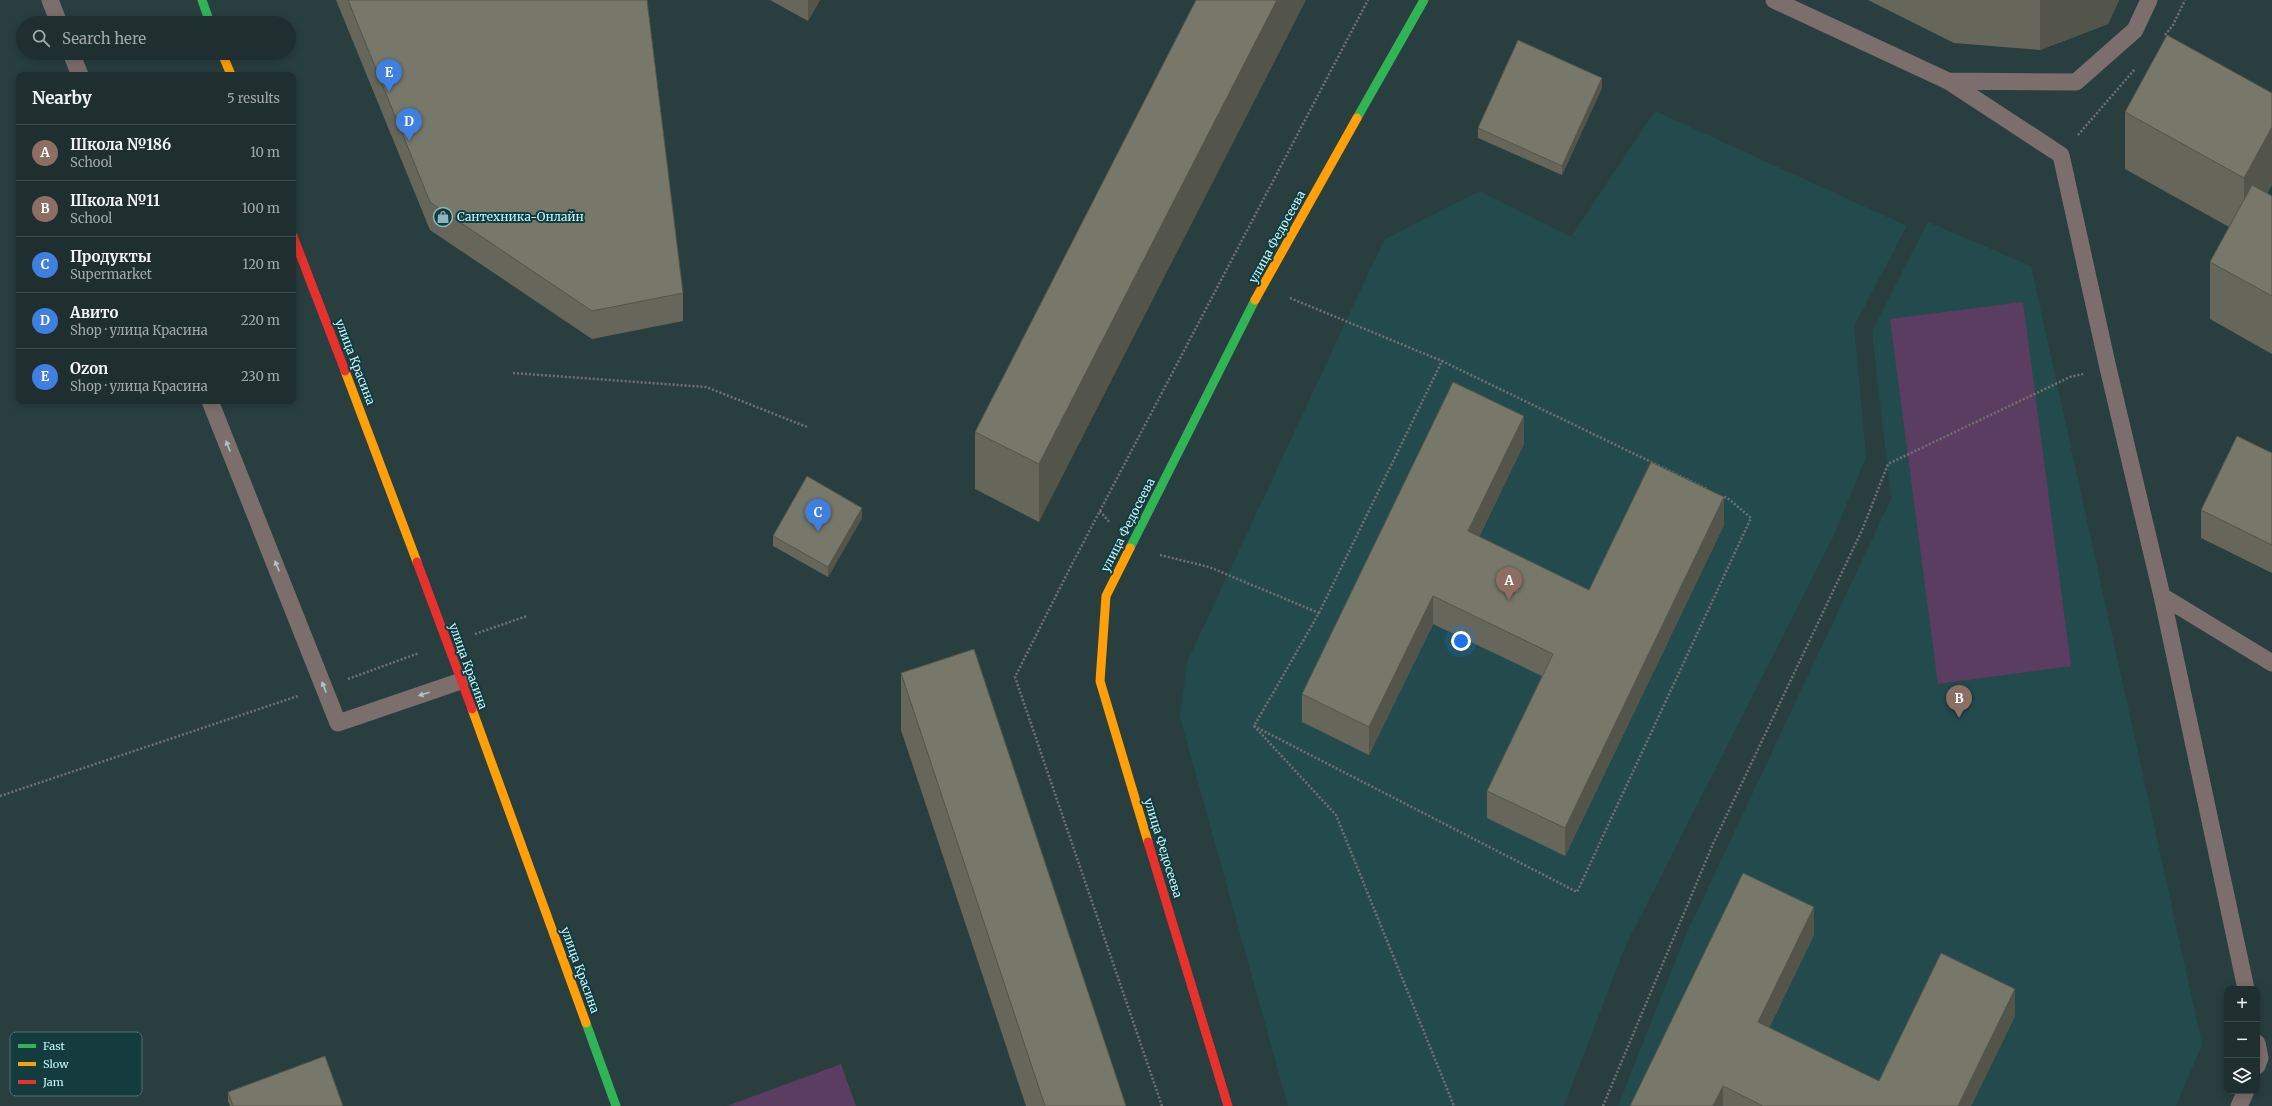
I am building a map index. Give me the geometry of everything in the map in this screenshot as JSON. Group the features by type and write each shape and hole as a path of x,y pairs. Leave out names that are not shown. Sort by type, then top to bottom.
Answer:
{"street":[{"path":"202,0 208,16"},
{"name":"улица Федосеева","path":"1228,1106 1100,681 1106,596 1129,547 1262,287 1424,0"},
{"path":"225,60 230,72"},
{"name":"улица Красина","path":"296,244 391,489 461,682 541,895 616,1106"}],"lane":[{"path":"50,0 56,16"},
{"path":"1774,0 1948,81 2061,155 2108,368 2162,596 2245,986"},
{"path":"1948,81 2076,82 2135,30 2149,0"},
{"path":"74,60 79,72"},
{"path":"211,404 338,723 461,682"},
{"path":"2162,596 2272,663"},
{"path":"2239,1106 2245,1094"}],"path":[{"path":"2162,37 2173,25 2185,0"},
{"path":"2061,155 2137,66"},
{"path":"1262,287 1442,361 1709,490"},
{"path":"1254,726 1319,613 1442,361"},
{"path":"1603,1106 1713,844 1863,528 1888,464 2070,376 2108,368"},
{"path":"513,373 706,387 807,427"},
{"path":"1254,726 1577,892 1751,518 1730,500 1716,493"},
{"path":"1100,511 1129,547 1210,567 1319,613"},
{"path":"0,796 324,687 527,616"},
{"path":"1254,726 1336,815 1454,1106"}],"shaded area":[{"path":"1655,111 1907,226 1854,326 1866,457 1833,537 1625,947 1564,1106 1288,1106 1180,717 1187,662 1384,240 1479,191 1571,237"},
{"path":"1928,222 2031,266 2202,1044 2176,1106 1618,1106 1685,937 1891,499 1872,331"},
{"path":"2023,302 2071,666 1938,684 1890,319"},
{"path":"841,1064 856,1106 727,1106"}],"building":[{"path":"348,0 647,0 683,293 592,311 430,202"},
{"path":"1196,0 1277,0 1039,464 975,432"},
{"path":"2167,35 2272,93 2272,127 2244,178 2125,112"},
{"path":"1518,40 1602,78 1562,166 1478,128"},
{"path":"2252,185 2272,196 2272,296 2210,262"},
{"path":"1453,382 1524,416 1468,531 1589,590 1651,462 1724,497 1565,828 1487,791 1553,654 1433,596 1369,727 1302,694"},
{"path":"2237,436 2272,453 2272,545 2201,510"},
{"path":"807,476 862,508 828,567 773,536"},
{"path":"974,649 1126,1106 1045,1106 901,673"},
{"path":"1743,873 1814,907 1758,1022 1879,1081 1941,953 2015,989 1958,1106 1763,1106 1723,1086 1713,1106 1630,1106"},
{"path":"325,1056 343,1106 233,1106 228,1092"}],"traffic: fast":[{"path":"202,0 208,16"},
{"path":"1357,118 1424,0"},
{"path":"1130,548 1255,300"},
{"path":"586,1023 616,1106"}],"traffic: slow":[{"path":"225,60 230,72"},
{"path":"1255,300 1357,118"},
{"path":"345,371 417,562"},
{"path":"1130,548 1106,596 1100,681 1148,842"},
{"path":"472,709 586,1023"}],"traffic: jam":[{"path":"296,244 345,371"},
{"path":"417,562 472,709"},
{"path":"1148,842 1228,1106"}],"place":[{"name":"Ozon","path":"389,92"},
{"name":"Авито","path":"409,141"},
{"name":"Сантехника-Онлайн","path":"443,217"},
{"name":"Продукты","path":"818,532"},
{"name":"Школа №186","path":"1509,600"},
{"name":"Школа №11","path":"1959,718"}]}
